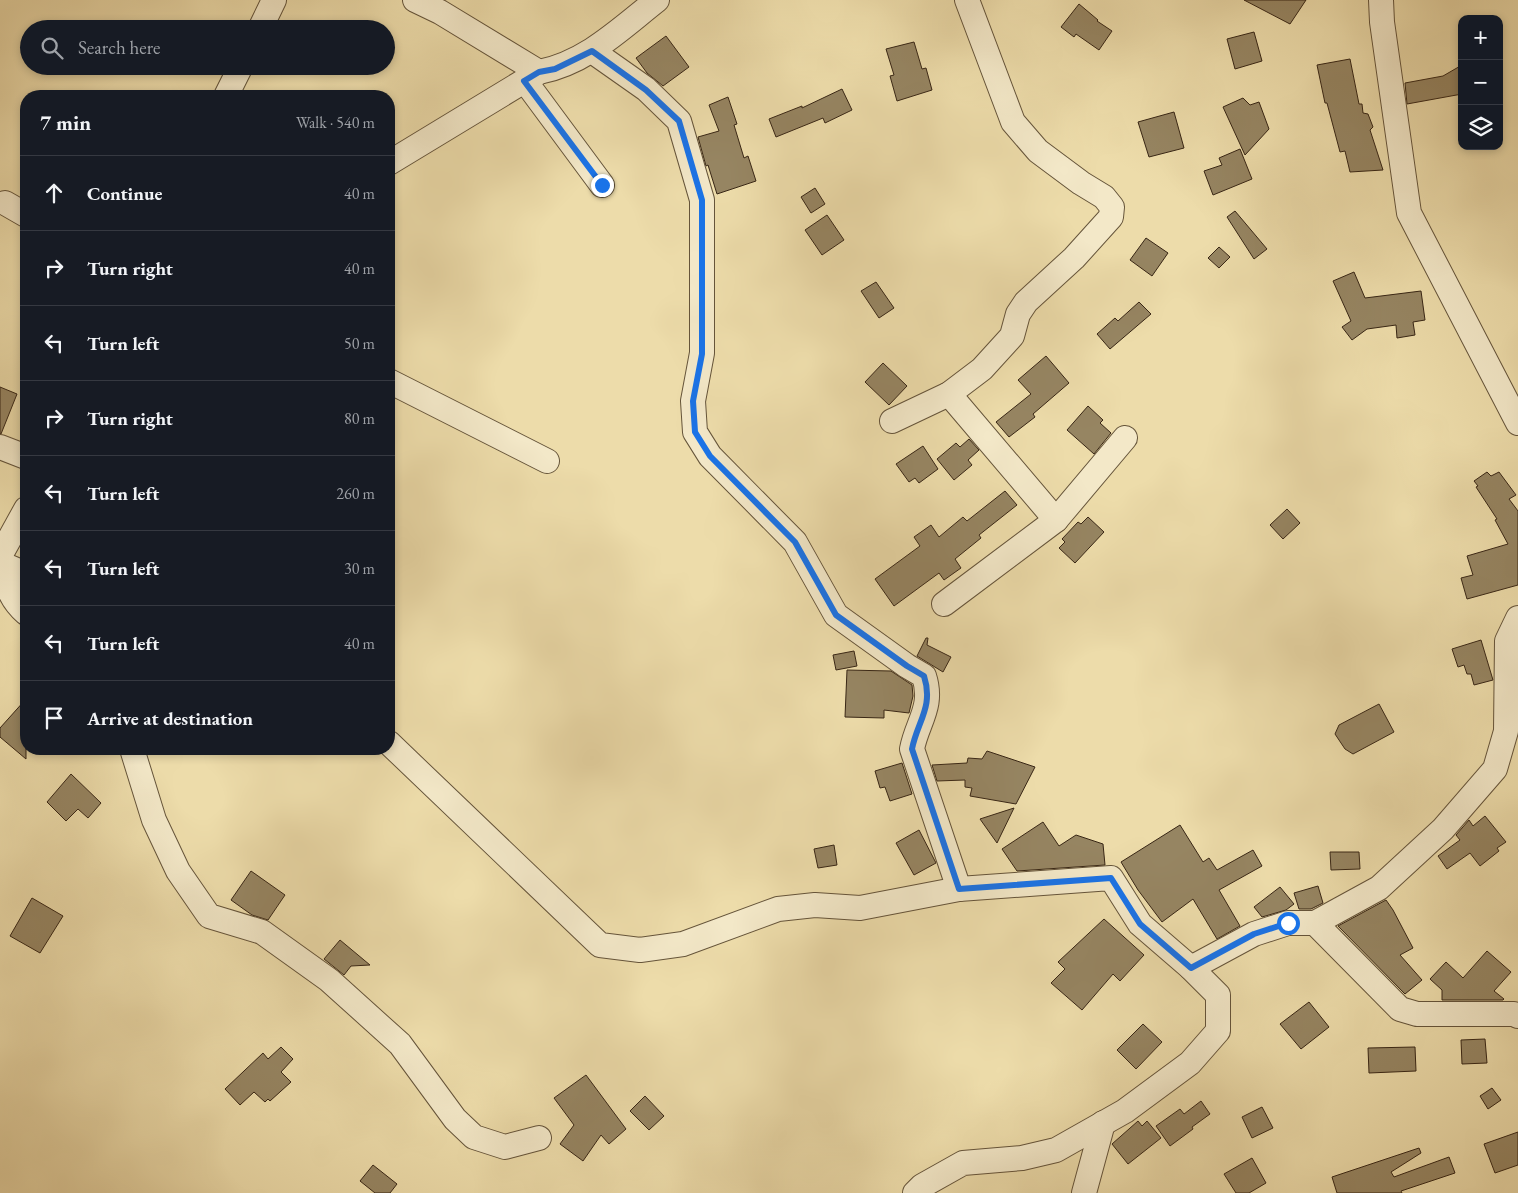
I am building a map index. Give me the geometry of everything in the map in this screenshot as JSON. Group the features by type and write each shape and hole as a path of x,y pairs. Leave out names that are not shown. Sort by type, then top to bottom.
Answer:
{"street":[{"path":"264,20 274,0"},
{"path":"415,0 440,12 532,77 602,185"},
{"path":"395,159 532,77 555,69 592,51 657,0"},
{"path":"892,421 949,394 982,369 1012,336 1018,314 1026,302 1074,258 1111,216 1112,207 1104,197 1081,183 1038,151 1013,122 967,0"},
{"path":"1381,0 1383,31 1409,213 1518,423"},
{"path":"592,51 646,90 679,121 702,200 702,354 693,401 695,432 710,456 795,542 836,615 924,676 928,687 926,708 912,749 959,889"},
{"path":"229,90 236,75"},
{"path":"5,203 20,212"},
{"path":"395,384 547,461"},
{"path":"949,394 1056,520"},
{"path":"944,604 1056,520 1125,438"},
{"path":"0,447 20,455"},
{"path":"20,521 1,561 6,583 20,608"},
{"path":"1,561 20,571"},
{"path":"1191,968 1254,934 1288,923 1315,923 1379,888 1443,829 1495,769 1506,731 1507,641 1518,618"},
{"path":"395,749 600,945 640,950 683,944 778,909 815,905 860,908 959,889 1111,878 1140,924 1191,968 1218,995 1218,1031 1190,1063 1125,1110 1056,1150 1022,1158 963,1163 922,1186 915,1193"},
{"path":"134,755 154,820 178,871 209,916 262,932 329,980 400,1044 455,1119 474,1138 505,1147 539,1138"},
{"path":"1315,923 1400,1009 1417,1014 1514,1014 1518,1016"},
{"path":"1084,1193 1102,1123"}],"building":[{"path":"1244,0 1306,0 1290,24"},
{"path":"1079,4 1097,21 1112,31 1099,50 1076,34 1074,37 1061,27"},
{"path":"1254,32 1262,61 1235,69 1227,39"},
{"path":"666,36 689,67 663,86 647,73 636,58"},
{"path":"914,42 922,69 926,68 932,90 897,101 890,76 894,75 886,49"},
{"path":"1350,59 1359,104 1362,104 1363,113 1368,114 1373,127 1370,130 1383,170 1350,172 1345,151 1340,152 1327,103 1325,103 1317,65"},
{"path":"1458,67 1458,95 1407,104 1405,83 1443,76"},
{"path":"842,89 852,110 825,123 823,118 776,137 769,119 802,106 802,108"},
{"path":"728,97 737,124 734,125 744,158 748,156 756,181 717,194 708,165 706,166 698,137 719,131 709,105"},
{"path":"1243,98 1250,105 1259,102 1269,129 1245,155 1223,107"},
{"path":"1174,112 1184,148 1149,157 1138,122"},
{"path":"1240,149 1252,179 1213,195 1204,171 1222,165 1219,158"},
{"path":"815,188 825,204 811,213 801,197"},
{"path":"1235,211 1267,249 1254,259 1227,217"},
{"path":"827,215 844,240 822,255 805,230"},
{"path":"1146,238 1168,253 1152,276 1130,260"},
{"path":"1219,247 1230,257 1219,268 1208,258"},
{"path":"1354,272 1365,298 1421,291 1425,320 1413,322 1415,335 1397,338 1396,325 1367,329 1352,340 1342,327 1351,321 1333,281"},
{"path":"876,282 894,308 879,318 861,291"},
{"path":"1139,302 1151,314 1110,349 1097,334 1115,318 1118,321"},
{"path":"1046,356 1069,383 1033,414 1035,417 1009,437 996,422 1031,394 1018,380"},
{"path":"883,363 907,386 889,405 865,382"},
{"path":"0,387 17,394 1,434 0,434"},
{"path":"1088,406 1103,420 1100,423 1111,433 1094,454 1067,430"},
{"path":"969,439 979,450 968,460 972,465 954,480 937,459 956,443 960,447"},
{"path":"923,446 938,469 919,483 915,478 909,482 896,464"},
{"path":"1487,472 1491,476 1499,472 1516,495 1509,499 1518,511 1518,585 1467,599 1461,578 1473,575 1467,556 1508,544 1495,520 1497,519 1474,481"},
{"path":"1005,491 1017,505 979,535 981,538 955,559 961,568 944,580 939,573 894,606 875,579 920,546 914,537 931,525 939,537 963,517 967,521"},
{"path":"1287,509 1300,523 1283,539 1270,525"},
{"path":"1088,517 1104,532 1075,563 1059,548 1065,542 1062,539 1078,522 1081,524"},
{"path":"926,638 928,638 927,645 951,657 943,672 917,656"},
{"path":"1481,640 1493,680 1474,685 1471,674 1467,674 1464,665 1458,667 1452,649"},
{"path":"854,651 857,666 836,670 833,655"},
{"path":"847,670 891,671 912,685 913,696 909,713 884,710 884,718 845,717"},
{"path":"1379,704 1394,732 1353,754 1345,749 1335,734 1339,725"},
{"path":"20,706 20,754 0,737 0,728"},
{"path":"987,751 1035,767 1016,804 970,796 972,788 965,787 965,780 937,781 932,765 967,763 968,758 982,759"},
{"path":"902,763 912,794 890,801 885,787 880,788 875,771"},
{"path":"71,774 101,803 88,818 78,809 66,821 47,802"},
{"path":"1014,808 997,843 980,819"},
{"path":"1485,816 1506,842 1497,848 1499,851 1480,866 1470,853 1447,869 1438,856 1460,840 1456,835 1469,820 1473,826"},
{"path":"1043,822 1059,846 1076,835 1103,844 1105,865 1017,871 1002,849"},
{"path":"1180,825 1203,862 1209,858 1217,870 1253,850 1262,866 1219,890 1240,926 1217,939 1193,899 1162,922 1138,890 1121,862"},
{"path":"919,830 936,863 914,875 896,843"},
{"path":"834,845 837,865 818,868 814,849"},
{"path":"1330,852 1359,852 1360,869 1331,870"},
{"path":"251,871 285,895 268,920 252,915 231,900"},
{"path":"1318,886 1323,903 1311,909 1299,909 1294,893"},
{"path":"1280,887 1294,904 1286,910 1262,917 1254,907"},
{"path":"32,898 63,916 40,953 10,936"},
{"path":"1386,900 1413,948 1400,955 1422,980 1405,994 1338,926"},
{"path":"1104,919 1144,955 1120,981 1113,974 1082,1010 1051,983 1065,969 1058,962"},
{"path":"340,940 370,965 351,966 344,975 324,959"},
{"path":"1487,951 1511,972 1494,991 1504,999 1442,1000 1442,990 1430,979 1446,962 1463,978"},
{"path":"1309,1002 1329,1027 1301,1049 1280,1024"},
{"path":"1143,1024 1162,1042 1136,1069 1117,1050"},
{"path":"1485,1039 1487,1063 1462,1064 1461,1040"},
{"path":"281,1047 293,1059 281,1072 291,1082 270,1101 268,1099 265,1102 254,1092 240,1105 225,1089 263,1053 268,1059"},
{"path":"1415,1047 1416,1071 1369,1073 1368,1048"},
{"path":"586,1075 626,1129 609,1144 601,1135 583,1161 560,1144 574,1125 554,1098"},
{"path":"1492,1088 1501,1100 1488,1109 1480,1096"},
{"path":"645,1096 664,1116 649,1130 630,1111"},
{"path":"1201,1101 1210,1114 1170,1146 1156,1126 1180,1109 1184,1114"},
{"path":"1262,1107 1273,1128 1252,1138 1242,1117"},
{"path":"1138,1121 1142,1126 1147,1121 1161,1138 1128,1164 1112,1144"},
{"path":"1518,1132 1518,1165 1495,1173 1484,1144"},
{"path":"1419,1148 1421,1153 1391,1172 1394,1177 1449,1157 1455,1173 1401,1191 1402,1193 1337,1193 1332,1177"},
{"path":"1252,1158 1266,1183 1249,1193 1236,1193 1224,1174"},
{"path":"373,1165 397,1184 390,1193 375,1193 360,1181"}],"route":[{"path":"602,185 524,81 539,72 555,69 592,51 646,90 679,121 702,200 702,354 693,401 695,432 710,456 795,542 836,615 924,676 928,687 926,708 912,749 959,889 1111,878 1140,924 1191,968 1254,934 1288,923"}]}
